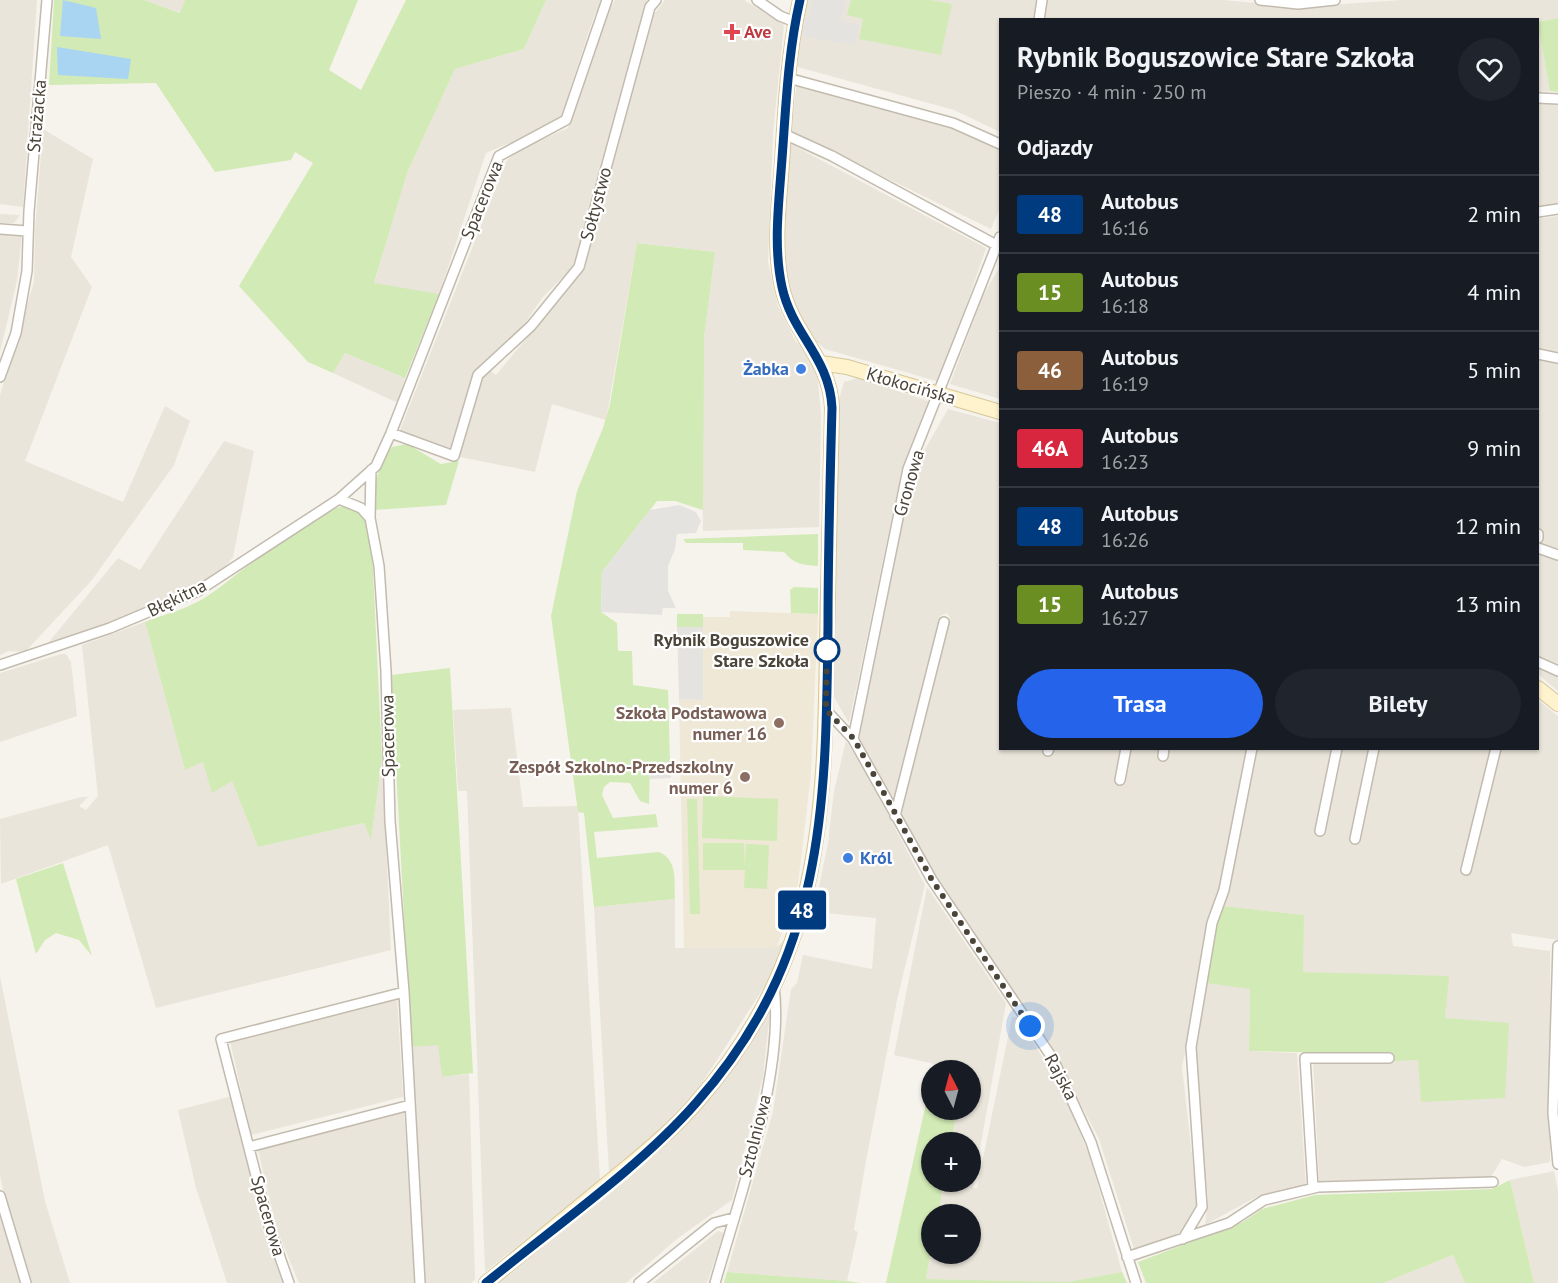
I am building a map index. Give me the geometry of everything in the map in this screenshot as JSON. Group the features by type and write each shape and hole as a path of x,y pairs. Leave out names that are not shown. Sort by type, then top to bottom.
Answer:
{"street":[{"name":"Strażacka","path":"27,231 47,0"},
{"name":"Spacerowa","path":"420,1283 404,992 390,821 386,671 380,566 370,518 371,470 376,466 391,433 499,156 566,120 607,0"},
{"name":"Sołtystwo","path":"391,433 454,456 478,375 531,326 579,267 650,7 656,0"},
{"path":"757,0 780,16 795,22"},
{"path":"486,1283 671,1130 715,1080 774,986 795,935 816,851 823,794 832,408 830,385 821,363 788,309 782,287 778,219 789,78 795,22 800,0"},
{"path":"1039,18 1042,0"},
{"path":"1260,0 1298,4 1335,0"},
{"path":"789,78 953,123 999,144"},
{"path":"1539,98 1558,99"},
{"path":"784,134 832,156 999,243"},
{"path":"1539,212 1558,209"},
{"path":"0,230 27,231 27,271 16,333 0,377"},
{"name":"Gronowa","path":"854,739 908,469 940,394 973,303 999,246"},
{"path":"1539,354 1558,358"},
{"name":"Kłokocińska","path":"821,363 847,368 999,412"},
{"name":"Błękitna","path":"0,665 110,628 198,591 339,499 371,470"},
{"path":"339,499 361,508 370,518"},
{"path":"1539,548 1558,555"},
{"path":"895,816 944,622"},
{"path":"1539,662 1558,671"},
{"path":"1539,689 1558,704"},
{"name":"Rajska","path":"826,710 854,739 932,880 1053,1059 1091,1142 1136,1283"},
{"path":"1120,780 1126,750"},
{"path":"1183,1239 1202,1207 1191,1047 1212,923 1224,890 1252,750"},
{"path":"1320,831 1337,750"},
{"path":"1355,839 1374,750"},
{"path":"1466,870 1496,750"},
{"path":"1558,946 1553,1113 1558,1164"},
{"name":"Sztolniowa","path":"715,1283 765,1101 776,1013 774,986"},
{"name":"Spacerowa","path":"289,1283 268,1226 221,1039 404,992"},
{"path":"1313,1188 1305,1058 1389,1058"},
{"path":"249,1148 410,1105"},
{"path":"1127,1257 1229,1223 1264,1200 1313,1188 1493,1182"},
{"path":"0,1196 26,1283"},
{"path":"639,1283 714,1223 733,1218"}],"shaded area":[{"path":"0,0 37,0 23,207 0,204"},
{"path":"144,0 185,0 181,13"},
{"path":"546,0 603,0 594,16 559,122 486,153 439,294 374,284 406,175 455,69 524,49"},
{"path":"615,0 647,0 576,264 542,298 522,328 483,365 496,375 585,268 650,19 665,0 744,0 784,25 773,133 768,262 778,306 795,340 813,359 818,381 821,414 819,527 703,531 702,378 704,338 715,252 637,243 606,420 552,404 535,472 460,457 451,448 400,430 507,160 522,148 568,128 604,19"},
{"path":"807,0 1036,0 1033,18 999,18 999,132 954,110 794,66"},
{"path":"813,0 845,0 841,21 859,25 855,45 794,35 797,16 809,18"},
{"path":"1047,0 1223,0 1299,7 1402,0 1558,0 1558,18 1539,22 1539,18 1045,18"},
{"path":"1539,30 1550,91 1539,92"},
{"path":"797,83 948,127 999,149 999,209 991,229 790,131"},
{"path":"1539,103 1558,105 1558,204 1539,207"},
{"path":"43,129 93,159 71,257 92,287 25,461 123,502 165,406 190,421 174,465 92,580 25,652 9,651 0,655 0,395 34,282 35,230"},
{"path":"787,142 986,248 940,382 825,349 807,333 791,303 782,261"},
{"path":"0,214 20,215 14,223 0,223"},
{"path":"1558,216 1558,354 1539,350 1539,219"},
{"path":"0,233 22,235 17,281 0,352"},
{"path":"999,269 999,399 950,384 983,295"},
{"path":"345,353 405,378 398,403 333,373"},
{"path":"1539,358 1558,361 1558,668 1539,660"},
{"path":"858,378 931,402 902,469 849,723 831,692 835,414 844,382"},
{"path":"948,409 999,423 999,750 1539,750 1539,701 1558,716 1558,940 1511,933 1513,946 1550,951 1550,1162 1524,1167 1502,1159 1491,1177 1319,1181 1313,1061 1418,1060 1445,1018 1448,977 1302,972 1304,915 1215,905 1182,1067 1198,1209 1179,1236 1134,1249 1099,1139 1056,1057 936,877 900,817 950,618 947,613 940,616 893,804 856,737 912,472"},
{"path":"224,441 254,451 233,557 224,568 199,587 44,648 118,558 140,570"},
{"path":"679,505 696,512 701,521 696,533 677,534 675,549 668,566 668,591 676,608 663,608 662,615 601,612 602,572 650,510"},
{"name":"Zespół Szkolno-Przedszkolny numer 6","path":"730,611 818,614 811,774 798,884 777,947 684,948 679,699 703,700 703,617 730,617"},
{"path":"145,622 185,770 203,762 232,781 258,847 364,823 371,839 382,758 391,950 156,1008 108,845 1,884 0,819 81,797 88,797 79,806 86,810 98,796 82,645"},
{"path":"677,627 703,627 703,700 679,699"},
{"path":"66,654 71,662 77,716 0,742 0,673"},
{"path":"1539,667 1558,676 1558,691 1539,675"},
{"path":"511,708 523,807 578,806 600,1180 485,1272 467,791 458,791 453,710"},
{"path":"846,741 863,767 925,885 897,1000 854,1230 858,1232 847,1281 727,1272 773,1112 791,989 797,983 803,955 872,969 876,918 814,912 828,843 834,791"},
{"path":"670,762 671,778 650,779 650,763"},
{"path":"927,887 1006,1003 981,1143 981,1132 953,1132 955,1120 981,1120 981,1060 921,1061 894,1055"},
{"path":"675,899 675,948 777,947 783,941 772,975 698,1089 647,1142 609,1172 594,907"},
{"path":"0,976 45,1201 70,1283 30,1283 7,1211 0,1174"},
{"path":"1202,982 1250,988 1249,1051 1297,1053 1306,1187 1256,1197 1205,1225 1208,1198 1192,1068"},
{"path":"397,998 403,1097 251,1135 230,1041"},
{"path":"771,1003 763,1077 732,1200 678,1238 626,1283 486,1283 656,1152 709,1097"},
{"path":"1012,1017 1018,1017 1061,1088 1090,1157 1122,1272 1067,1282 926,1279 929,1264 981,1264 981,1204 940,1204 942,1192 981,1192 981,1168"},
{"path":"439,1044 442,1077 469,1074 475,1279 471,1283 424,1283 411,1047"},
{"path":"233,1096 263,1230 283,1283 227,1283 196,1188 178,1110"},
{"path":"404,1111 415,1283 299,1283 277,1230 258,1150"},
{"path":"1554,1171 1558,1191 1558,1283 1534,1283 1510,1180"},
{"path":"0,1210 22,1283 0,1283"},
{"path":"718,1231 724,1233 707,1283 653,1283"},
{"path":"1453,1255 1465,1283 1383,1283"}],"green space":[{"path":"54,0 144,0 180,13 185,0 358,0 329,70 361,90 406,0 546,0 524,49 455,69 407,173 374,283 439,294 405,378 345,353 333,373 308,362 239,286 313,163 295,152 291,160 215,172 156,83 49,85"},
{"path":"851,0 930,0 952,4 941,55 859,39 863,19 847,15"},
{"path":"1558,18 1558,92 1550,91 1539,22"},
{"path":"637,243 715,252 704,338 703,510 675,501 657,501 602,572 601,612 617,623 618,651 632,651 633,685 668,690 670,762 650,763 649,804 640,801 630,783 610,782 604,787 602,795 613,818 656,814 658,827 594,832 597,858 659,852 669,860 672,866 675,878 675,899 594,907 584,813 578,812 551,616 577,491 603,428 610,404"},
{"path":"407,444 441,464 459,461 446,505 374,510 374,493 383,461 392,447"},
{"path":"352,505 371,529 382,758 371,840 364,823 258,847 232,781 212,793 203,762 185,770 145,622 202,600 299,528 336,508"},
{"path":"818,534 818,566 799,563 784,552 743,550 743,543 686,543 683,539"},
{"path":"794,587 818,588 818,614 791,613 790,590"},
{"path":"677,614 703,614 703,627 677,627"},
{"path":"450,668 473,1073 442,1077 438,1045 411,1047 391,675"},
{"path":"703,796 778,799 777,841 702,838"},
{"path":"687,799 697,799 700,914 690,914"},
{"path":"703,843 744,843 745,869 746,844 769,845 767,889 744,888 745,870 703,870"},
{"path":"63,863 92,956 79,940 56,933 45,940 36,954 16,879"},
{"path":"1224,906 1304,915 1303,972 1449,976 1445,1018 1509,1023 1505,1098 1421,1102 1418,1060 1394,1061 1394,1054 1249,1051 1250,989 1206,983 1217,919"},
{"path":"922,1120 955,1120 953,1132 921,1132 921,1192 942,1192 940,1204 921,1204 921,1264 929,1264 926,1279 1067,1282 1122,1272 1127,1283 886,1283"},
{"path":"1510,1180 1534,1283 1465,1283 1453,1255 1383,1283 1146,1283 1138,1262 1243,1222 1262,1209 1315,1195 1492,1189"},
{"path":"727,1272 847,1281 861,1283 724,1283"}],"water":[{"path":"63,0 96,8 101,39 60,36"},
{"path":"57,47 131,59 128,79 58,75"}],"bus line":[{"name":"48","path":"486,1283 671,1130 715,1080 761,1010 786,961 810,880 821,812 825,741 832,408 830,385 826,374 817,355 788,309 779,264 778,219 784,134 791,55 800,0"}],"place":[{"name":"Ave","path":"732,32"},
{"name":"Żabka","path":"801,369"},
{"name":"Rybnik Boguszowice Stare Szkoła","path":"827,650"},
{"name":"Szkoła Podstawowa numer 16","path":"779,723"},
{"name":"Zespół Szkolno-Przedszkolny numer 6","path":"745,777"},
{"name":"Król","path":"848,858"}],"route":[{"path":"827,650 826,710 854,739 932,880 1030,1026"}]}
